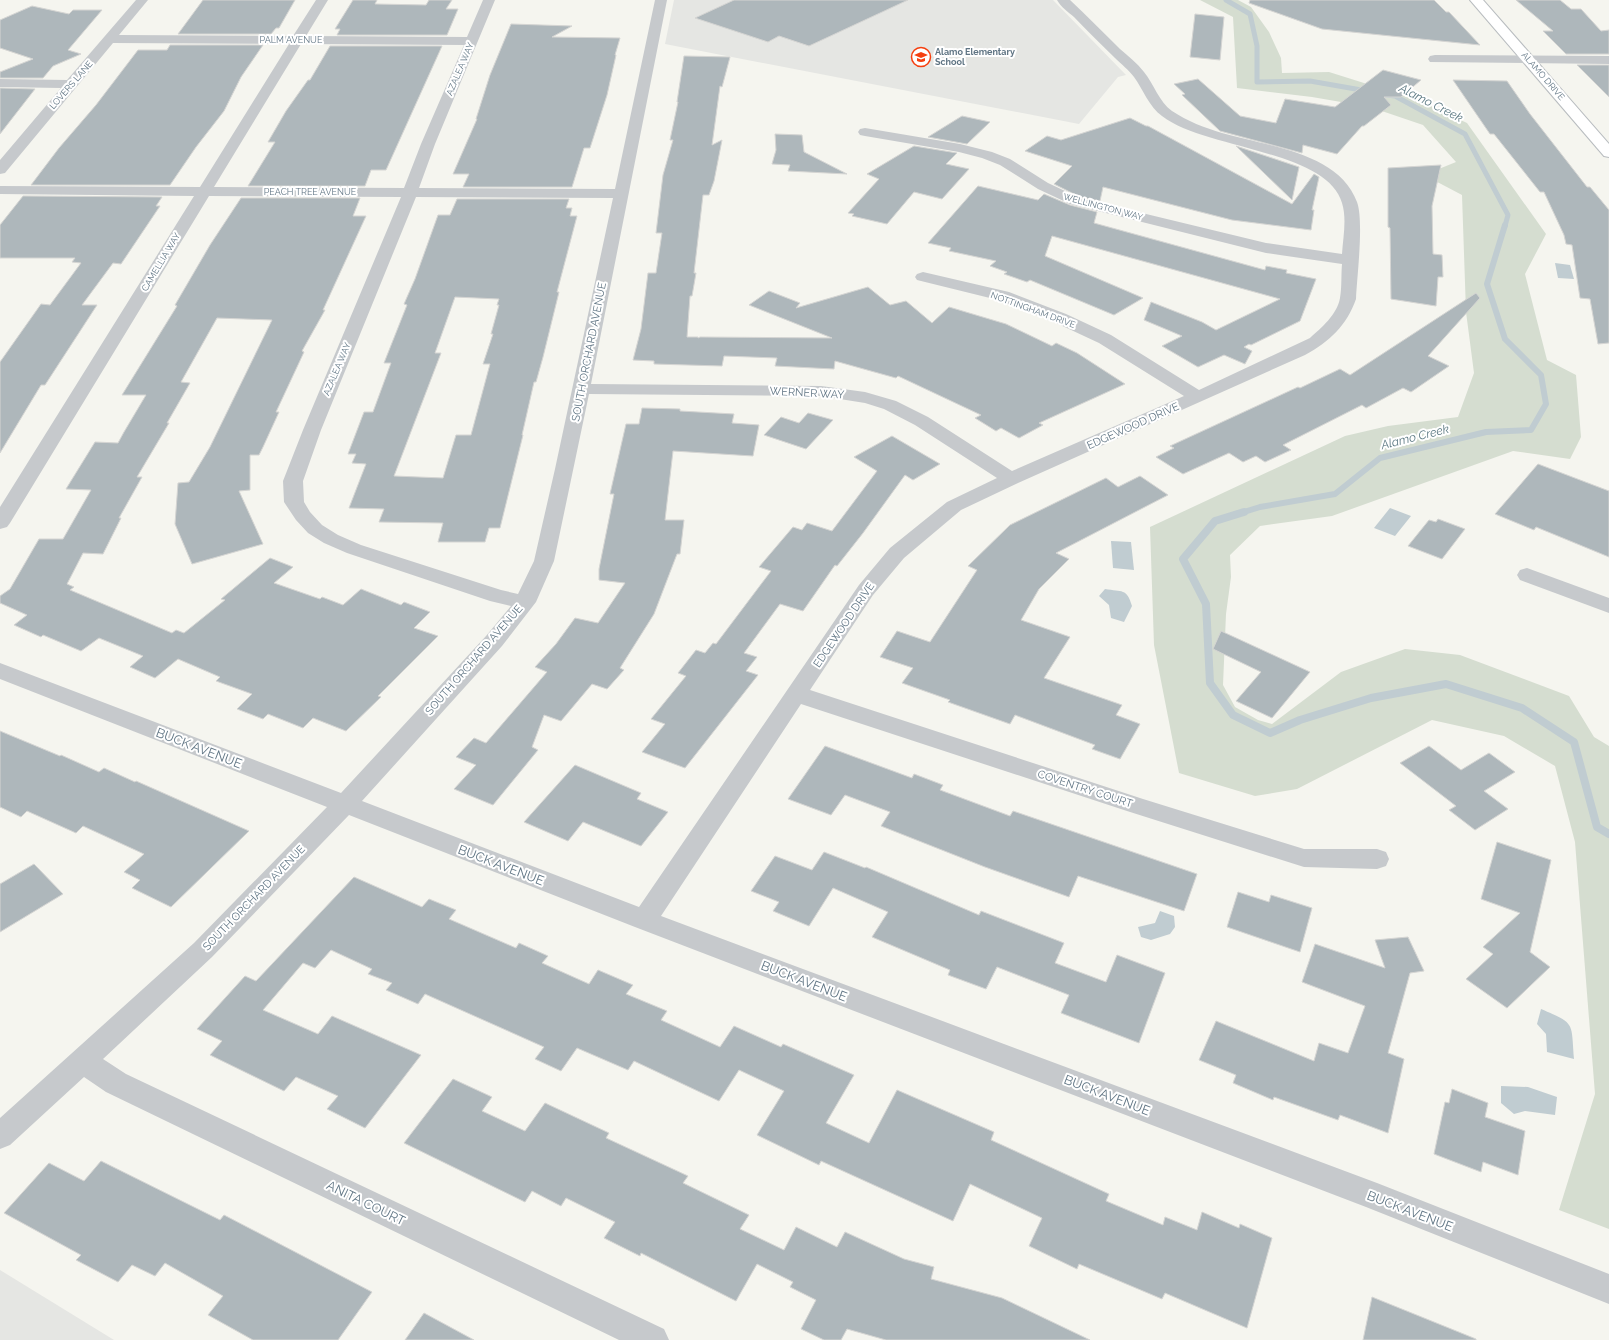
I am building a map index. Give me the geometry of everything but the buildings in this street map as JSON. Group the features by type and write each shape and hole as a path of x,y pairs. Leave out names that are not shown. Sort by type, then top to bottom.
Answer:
{"main road":[{"name":"ALAMO DRIVE","path":"1476,0 1607,149"}],"street":[{"name":"LOVERS LANE","path":"0,170 38,122 72,84 142,0"},
{"name":"CAMELLIA WAY","path":"0,523 322,0"},
{"name":"AZALEA WAY","path":"489,0 428,144 410,192 312,430 293,481 294,502 303,516 315,529 331,539 422,573 497,596 525,602"},
{"name":"SOUTH ORCHARD AVENUE","path":"0,1136 203,950 344,805 494,641 525,602 544,561 582,389 620,194 661,0"},
{"name":"EDGEWOOD DRIVE","path":"644,920 866,590 897,554 954,506 1011,479 1198,398 1299,351 1316,342 1328,331 1344,310 1348,299 1352,224 1350,203 1342,187 1322,170 1300,159 1280,152 1216,136 1188,126 1166,113 1139,74 1063,0"},
{"name":"PALM AVENUE","path":"110,39 471,41"},
{"path":"1435,59 1609,60"},
{"path":"0,83 72,84"},
{"name":"WELLINGTON WAY","path":"865,132 960,148 986,155 1005,162 1043,186 1075,201 1266,248 1349,260"},
{"name":"PEACH TREE AVENUE","path":"0,190 620,194"},
{"name":"NOTTINGHAM DRIVE","path":"923,277 1002,296 1060,318 1105,339 1198,398"},
{"name":"WERNER WAY","path":"582,389 821,391 846,394 890,405 921,420 1011,479"},
{"path":"1527,574 1609,606"},
{"name":"BUCK AVENUE","path":"0,670 344,805 1377,1198 1609,1289"},
{"name":"COVENTRY COURT","path":"797,694 1127,803 1304,858 1377,859"},
{"name":"ANITA COURT","path":"83,1061 116,1084 653,1340"}],"shaded area":[{"name":"Alamo Elementary School","path":"674,0 1053,0 1126,75 1118,77 1079,124 665,44"},
{"path":"1200,0 1238,0 1251,7 1269,32 1281,58 1282,73 1329,72 1418,100 1467,123 1546,234 1525,274 1547,360 1576,375 1581,437 1570,459 1513,451 1332,516 1260,526 1230,555 1231,577 1226,614 1223,685 1235,707 1258,720 1272,724 1341,672 1405,649 1460,655 1569,696 1594,737 1609,746 1609,1229 1559,1210 1595,1094 1575,842 1555,766 1504,736 1432,720 1297,789 1255,796 1179,773 1154,645 1150,527 1345,436 1388,426 1458,417 1474,373 1466,312 1462,195 1424,175 1456,162 1423,125 1370,107 1312,97 1237,88 1233,17"},
{"path":"1555,263 1570,265 1574,279 1558,278"},
{"path":"1390,508 1411,516 1395,536 1374,528"},
{"path":"1111,541 1131,542 1134,570 1113,568"},
{"path":"1105,589 1120,591 1128,596 1132,606 1124,622 1111,618 1109,605 1099,596"},
{"path":"1160,911 1174,916 1175,927 1170,934 1151,940 1141,937 1138,927 1155,923"},
{"path":"1541,1009 1560,1018 1570,1026 1574,1059 1547,1052 1546,1034 1537,1024"},
{"path":"1501,1086 1528,1087 1557,1097 1555,1115 1525,1111 1514,1114 1501,1103"},
{"path":"0,1270 114,1340 0,1340"}],"waterway":[{"name":"Alamo Creek","path":"1226,0 1250,14 1257,46 1257,82 1310,81 1367,91"},
{"name":"Alamo Creek","path":"1386,95 1395,96 1465,134 1508,215 1505,226"},
{"name":"Alamo Creek","path":"1241,513 1260,507 1335,494 1380,458 1486,432 1531,430 1546,404 1541,375 1505,339 1487,284 1505,225"},
{"name":"Alamo Creek","path":"1244,512 1215,521 1183,559 1206,604 1210,683 1233,715 1270,733 1300,720 1371,698 1446,684 1522,708 1574,742 1597,827 1609,834"}],"place":[{"name":"Alamo Elementary School","path":"921,57"}]}
